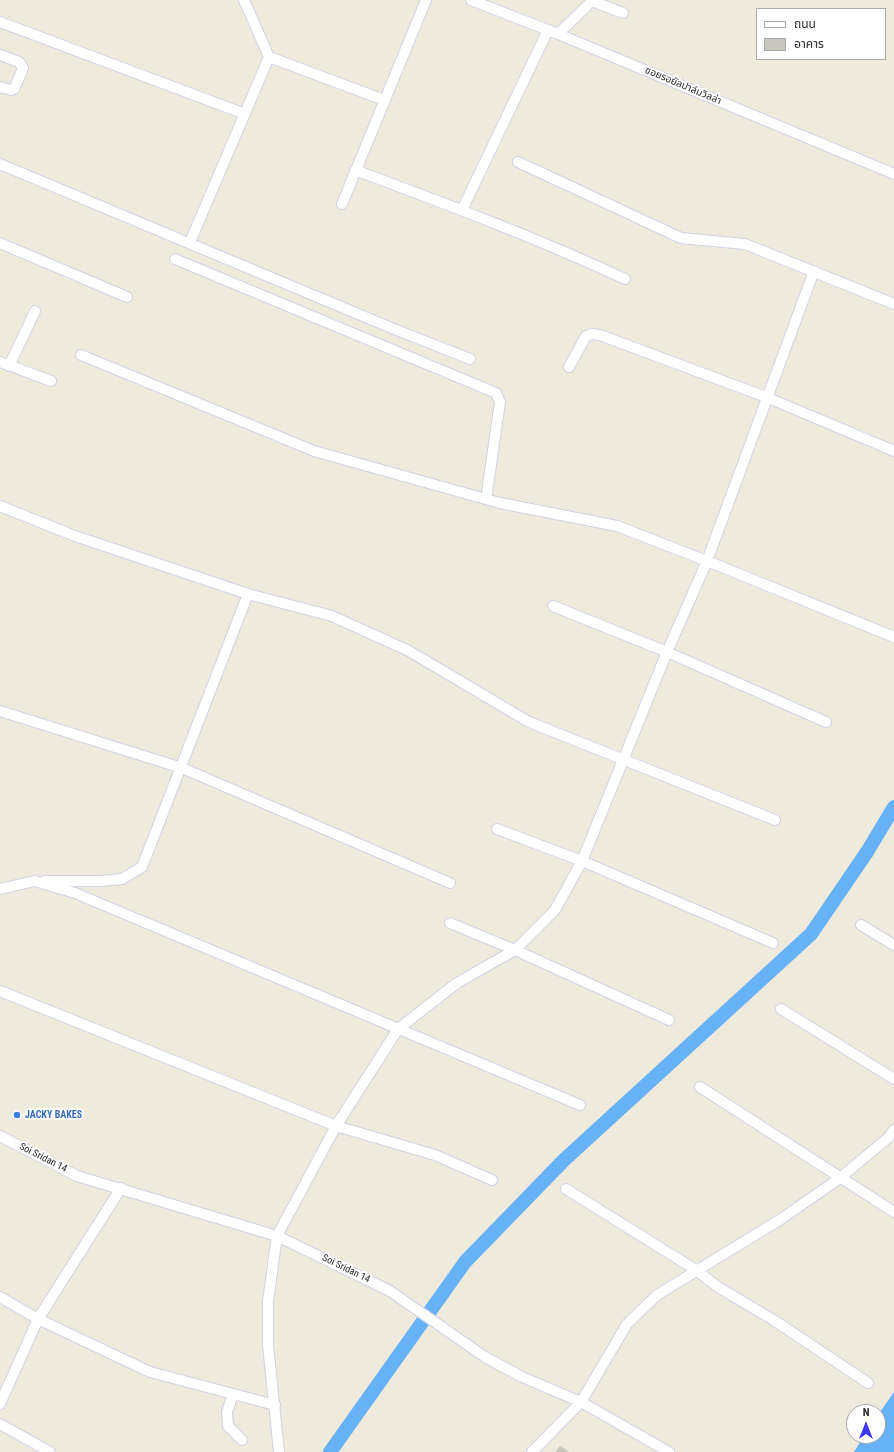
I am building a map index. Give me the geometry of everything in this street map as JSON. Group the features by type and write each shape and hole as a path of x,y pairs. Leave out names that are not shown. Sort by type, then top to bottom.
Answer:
{"street":[{"path":"244,0 269,57 384,100"},
{"path":"342,204 426,0"},
{"name":"ซอยรอยัลปาล์มวิลล่า","path":"471,0 558,34 894,174"},
{"path":"558,34 592,1 623,13"},
{"path":"0,22 245,114"},
{"path":"462,210 548,30"},
{"path":"0,55 19,62 22,68 14,89 10,90 0,87"},
{"path":"190,242 269,57"},
{"path":"518,162 681,238 746,244 894,304"},
{"path":"0,164 190,242 394,329 470,359"},
{"path":"355,170 462,210 585,260 625,280"},
{"path":"0,243 127,297"},
{"path":"175,259 496,393 500,402 486,499"},
{"path":"279,1452 268,1345 268,1301 277,1236 336,1126 398,1029 457,983 515,950 555,910 582,861 667,652 707,561 766,397 814,271"},
{"path":"35,311 5,364 51,381"},
{"path":"569,367 586,336 592,334 600,335 766,397 894,451"},
{"path":"81,355 314,451 486,499 617,526 894,637"},
{"path":"0,506 75,536 248,594 332,616 409,651 529,722 776,820"},
{"path":"0,889 35,881 101,881 122,879 142,867 182,768 248,594"},
{"path":"553,606 667,652 826,722"},
{"path":"0,711 182,768 450,882"},
{"path":"498,829 582,861 773,943"},
{"path":"35,881 75,894 580,1105"},
{"path":"450,924 515,950 669,1020"},
{"path":"861,925 894,945"},
{"path":"0,990 336,1126 435,1155 492,1180"},
{"path":"781,1009 894,1079"},
{"path":"700,1087 894,1212"},
{"path":"532,1452 581,1402 627,1324 657,1295 781,1219 840,1178 888,1137 894,1130"},
{"name":"Soi Sridan 14","path":"0,1136 77,1176 277,1236 390,1291 437,1322 485,1357 522,1376 581,1402 669,1452"},
{"path":"0,1404 38,1319 121,1188"},
{"path":"566,1189 696,1270 718,1286 775,1321 868,1383"},
{"path":"0,1297 38,1319 150,1372 275,1405"},
{"path":"233,1394 227,1412 228,1426 242,1440"},
{"path":"0,1424 50,1452"}],"water":[{"path":"894,1392 894,1452 854,1452 859,1444 886,1444 886,1404"}],"building":[{"path":"560,1446 569,1452 555,1452"}],"waterway":[{"path":"330,1452 465,1262 564,1160 811,934 867,852 894,807"}],"place":[{"name":"JACKY BAKES","path":"17,1115"}]}
